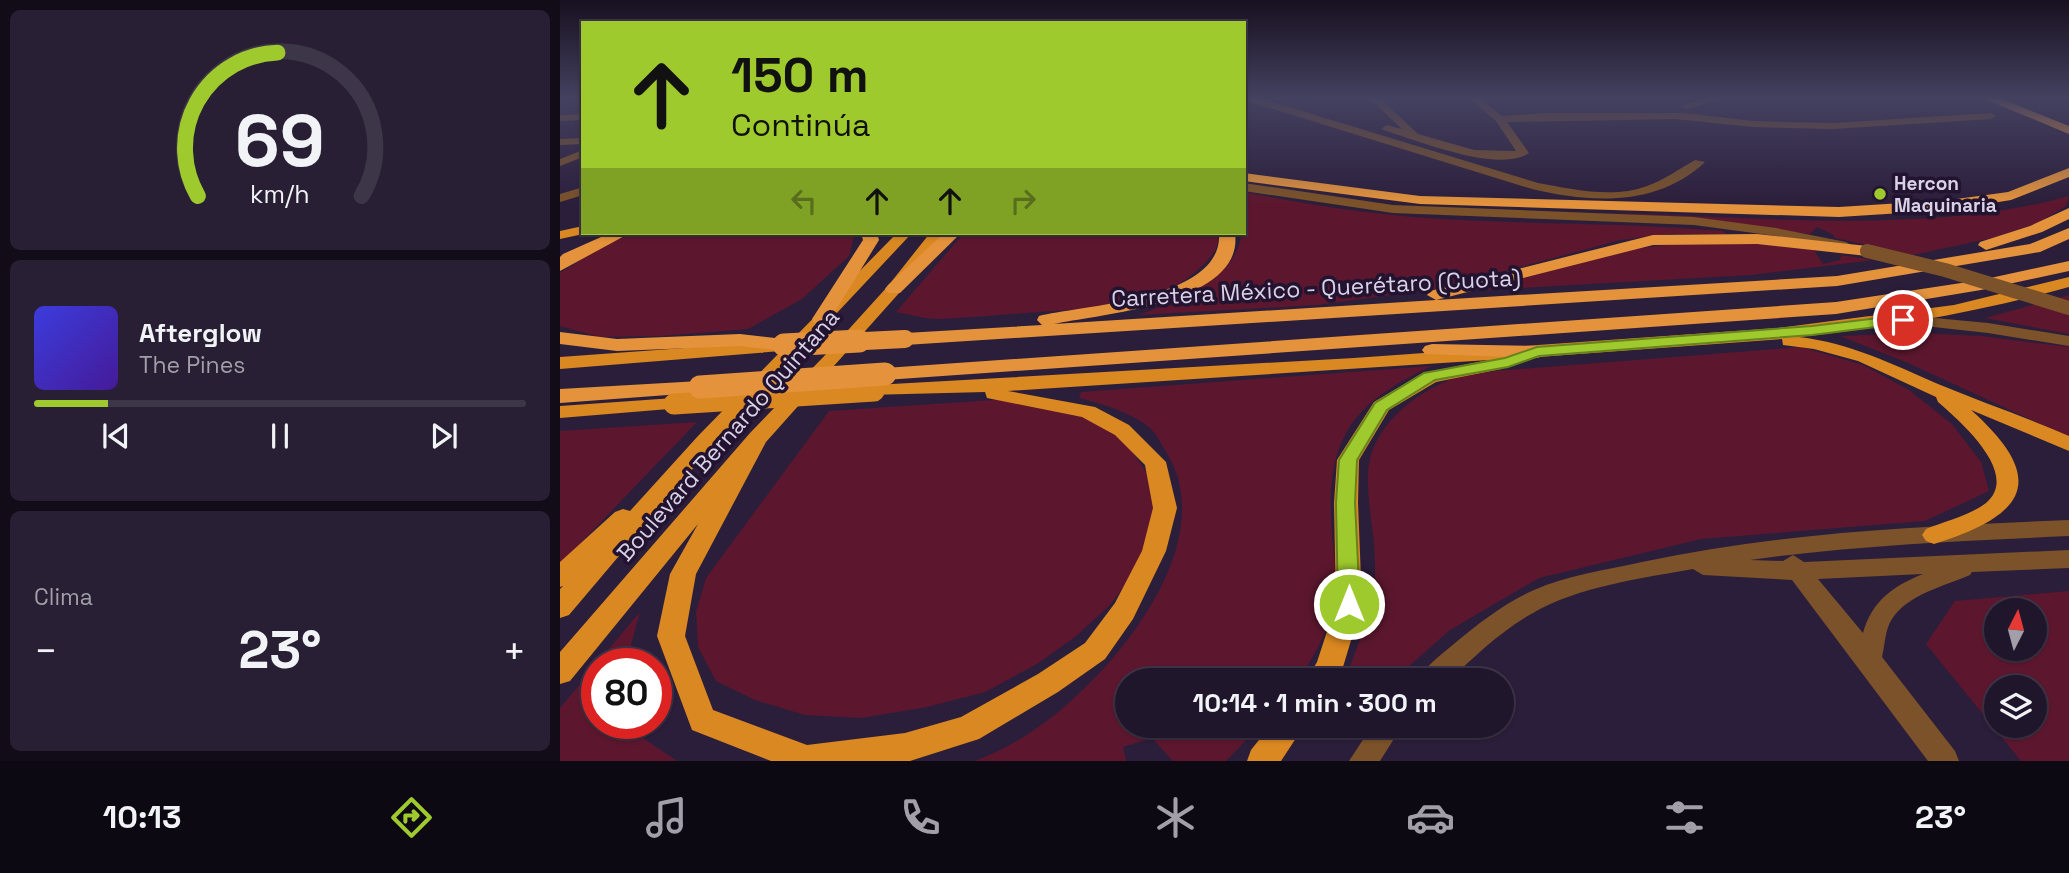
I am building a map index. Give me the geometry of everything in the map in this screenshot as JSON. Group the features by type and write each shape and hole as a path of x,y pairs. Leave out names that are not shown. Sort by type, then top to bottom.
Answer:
{"highway":[{"path":"1246,177 1420,200 1839,212 1949,205 2011,196 2069,172"},
{"path":"1505,303 1609,290 1806,275 1930,258 2010,238 2069,214"},
{"path":"560,235 581,230"},
{"name":"Carretera México - Querétaro (Cuota)","path":"560,363 784,345 1837,281 2034,248 2069,233"},
{"path":"560,265 618,235"},
{"path":"821,319 871,240 870,235"},
{"name":"Boulevard Bernardo Quintana","path":"560,607 705,441 903,235"},
{"name":"Boulevard Bernardo Quintana","path":"560,672 757,438 894,289 935,235"},
{"path":"894,289 951,235"},
{"path":"1001,333 1070,314 1131,306 1194,285 1223,258 1227,235"},
{"path":"1195,321 1257,313 1367,305 1461,291 1653,240 1757,239 1817,243 1867,251"},
{"path":"560,415 1217,351 1836,308 1981,285 2069,266"},
{"path":"941,389 1725,338 1903,320 2024,296 2069,282"},
{"path":"560,338 617,345 740,340 784,345"},
{"path":"1725,338 1793,341 1840,350 1895,370 1933,389 2069,444"},
{"path":"1217,351 1254,355 1469,349 1537,352"},
{"path":"1328,668 1349,604 1346,503 1348,460 1381,406 1430,377 1508,362 1537,352"},
{"path":"560,396 700,387 879,382 1045,402 1088,412 1122,430 1155,462 1165,508 1154,551 1124,611 1095,651 1048,683 968,729 905,748 807,760 702,720 671,636 683,574 757,438"},
{"path":"1933,389 1969,418 1986,437 2000,456 2008,477 2006,493 1996,508 1934,534"},
{"path":"560,577 705,441"},
{"path":"1262,761 1280,738"}],"street":[{"path":"1361,133 1536,186 1563,191 1607,194 1648,190 1699,162"},
{"path":"1403,133 1481,153 1513,156 1523,153 1509,133"},
{"path":"1411,133 1415,136"},
{"path":"560,142 581,141"},
{"path":"560,163 581,154"},
{"path":"1246,187 1393,209 1672,219 1817,243"},
{"path":"560,198 581,192"},
{"path":"1867,251 1958,274 2069,308"},
{"path":"1903,320 1988,328 2069,341"},
{"path":"1445,668 1486,631 1559,590 1664,564 1779,546 1934,534 2069,528"},
{"path":"1779,546 1869,659 1945,761"},
{"path":"1664,564 1798,571 2069,559"},
{"path":"1869,659 1882,613 1897,599 1976,564"},
{"path":"1363,761 1380,738"}],"shaded area":[{"path":"1246,192 1328,207 1413,217 1684,228 1723,231 1726,234 1668,234 1620,240 1443,288 1317,305 1138,315 1203,286 1230,263 1238,249 1241,235 1246,235"},
{"path":"2069,196 2066,206 2038,223 1992,238 1913,255 1835,238 1817,227 1810,234 1678,217 1608,213 1840,221 1899,220 2014,208"},
{"path":"628,235 854,235 849,256 802,299 748,329 660,336 599,337 560,326 560,273 595,251"},
{"path":"962,235 1217,235 1216,248 1210,258 1189,277 1168,289 1122,304 938,319 896,312"},
{"path":"1676,244 1767,244 1814,250 1823,264 1840,260 1841,255 1874,260 1751,275 1483,290 1602,255"},
{"path":"2069,295 2069,334 1985,318"},
{"path":"1917,333 1981,336 2069,347 2069,437 1908,363 1840,336"},
{"path":"1801,347 1863,365 1909,390 1952,424 1981,462 1989,491 1925,521 1701,539 1539,578 1450,630 1407,668 1352,668 1375,578 1368,474 1376,442 1396,415 1423,394 1457,377 1494,371"},
{"path":"1432,366 1385,392 1367,407 1342,441 1331,488 1335,597 1323,637 1306,668 1115,668 1115,738 1152,738 1123,747 1126,761 975,761 1028,734 1084,689 1137,628 1158,592 1174,555 1182,518 1179,481 1161,442 1153,431 1136,419 1079,398 1081,392"},
{"path":"994,400 1027,402 1094,420 1126,442 1152,481 1155,524 1133,575 1109,606 1075,637 1037,664 985,692 927,707 861,718 805,715 755,700 716,681 698,647 696,612 706,578 829,411"},
{"path":"697,422 571,553 560,563 560,431"},
{"path":"2069,591 2069,761 2021,761 2002,738 2047,738 2047,675 1984,675 1984,715 1926,644 1955,601 1984,598 1984,662 2048,662 2048,598 1989,598"},
{"path":"640,612 630,648 610,648"},
{"path":"581,683 581,739 644,739 677,761 560,761 560,708"},
{"path":"1152,738 1248,738 1226,761 1173,761"}],"place":[{"name":"Hercon Maquinaria","path":"1880,194"}],"route":[{"path":"1349,604 1350,557 1346,503 1348,460 1381,406 1430,377 1508,362 1537,352 1812,331 1903,320"}]}
